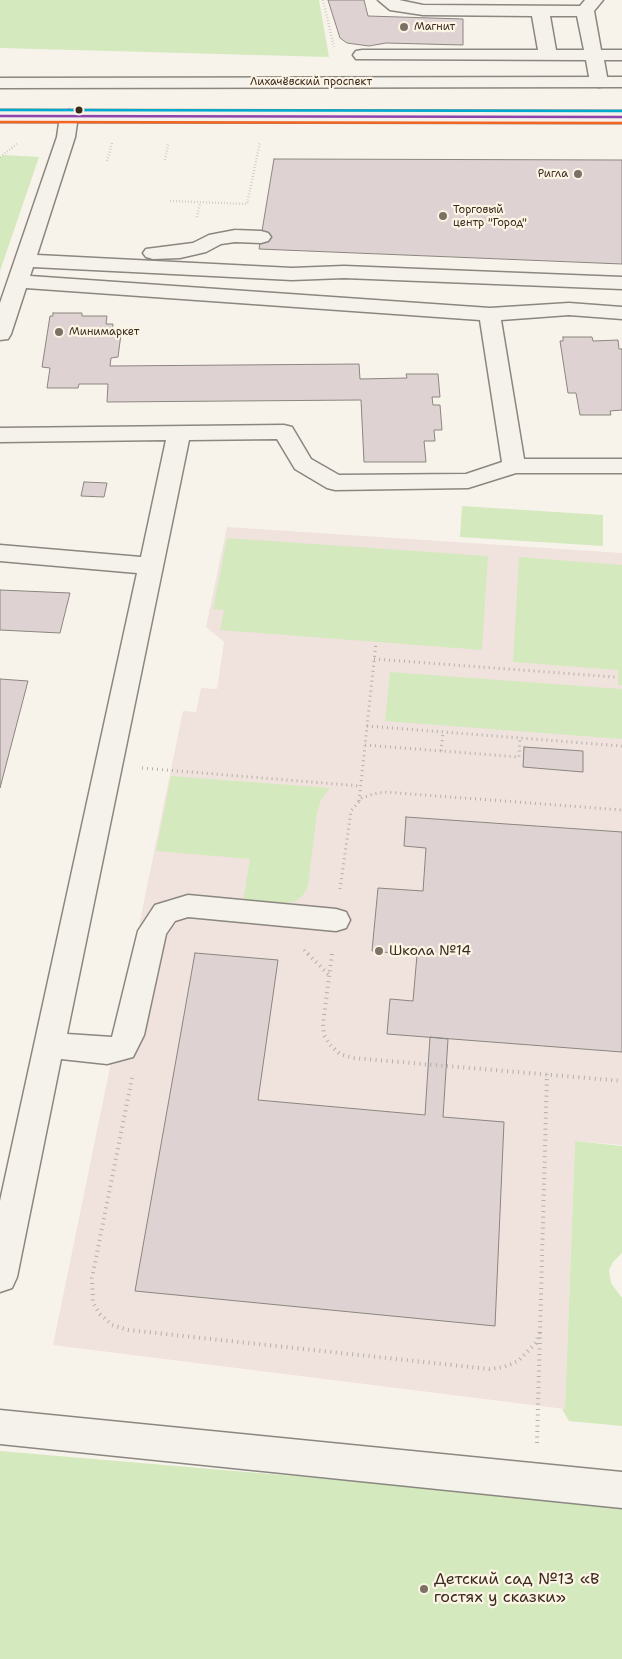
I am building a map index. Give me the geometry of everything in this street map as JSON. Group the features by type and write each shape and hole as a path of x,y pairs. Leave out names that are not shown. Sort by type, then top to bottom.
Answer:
{"main road":[{"path":"387,0 396,6 423,10 540,11 589,5 599,82"},
{"path":"540,11 548,55"},
{"path":"362,55 622,55"},
{"name":"Лихачёвский проспект","path":"0,83 622,82"},
{"path":"0,116 622,117"},
{"path":"0,334 66,137 69,116"},
{"path":"27,254 158,254 200,248 216,239 235,236 260,241 238,244 230,248 226,254 224,261 230,266 245,272"},
{"path":"27,254 245,272 292,274 344,272 622,283"},
{"path":"18,281 490,314 569,309 622,313"},
{"path":"490,314 514,466"},
{"path":"0,435 284,432 303,464 335,483 468,482 514,466 622,466"},
{"path":"0,1278 179,433"},
{"path":"0,553 152,566"},
{"path":"50,1045 107,1051 122,1048 129,1035 152,931 165,913 188,906 336,920"},
{"path":"0,1427 622,1490"}],"path":[{"path":"323,0 336,55"},
{"path":"107,162 114,138"},
{"path":"165,160 169,140"},
{"path":"170,201 247,204 260,141"},
{"path":"0,157 19,142"},
{"path":"359,801 376,643"},
{"path":"374,659 615,677"},
{"path":"367,726 622,746"},
{"path":"441,751 444,733"},
{"path":"365,744 519,757 520,738"},
{"path":"109,766 360,786"},
{"path":"622,810 385,792 373,794 359,801 351,811 349,819 323,1024 324,1035 330,1045 340,1054 353,1058 622,1081"},
{"path":"301,948 329,975"},
{"path":"133,1074 92,1278 93,1303 100,1314 112,1325 128,1330 489,1369 504,1367 518,1361 536,1342 540,1331"},
{"path":"536,1481 547,1074"}],"shaded area":[{"name":"Школа №14","path":"227,527 622,553 622,1145 575,1141 565,1409 53,1345 183,711 196,712 201,688 217,689 224,642 206,627"}],"green space":[{"path":"0,0 319,0 329,57 0,48"},
{"path":"4,155 39,157 0,271 0,157"},
{"path":"462,506 603,515 603,546 460,537"},
{"path":"227,538 488,556 482,650 220,630 224,610 213,609"},
{"path":"519,557 622,565 622,685 618,685 618,670 513,662"},
{"path":"390,672 622,689 622,739 385,721"},
{"path":"171,776 330,788 321,800 317,813 308,886 304,894 296,901 280,905 243,902 250,859 156,851"},
{"path":"575,1141 622,1146 622,1253 613,1262 609,1270 611,1283 622,1298 622,1426 569,1421 562,1409 565,1409"},
{"path":"0,1451 622,1504 622,1659 0,1659"}],"building":[{"path":"328,0 364,0 368,16 463,19 463,45 386,43 369,46 347,43 340,38"},
{"name":"Торговый центр \"Город\"","path":"274,159 622,160 622,264 259,249"},
{"path":"53,313 82,313 82,316 107,316 106,324 113,324 112,334 121,334 118,357 111,358 110,366 359,364 360,379 407,378 406,374 438,374 440,397 432,397 433,405 440,405 442,430 434,430 435,441 424,441 426,462 364,462 361,400 107,402 108,384 79,384 78,388 47,388 50,368 42,367 50,316 53,316"},
{"path":"563,337 592,337 593,341 618,340 619,349 622,349 622,410 610,411 611,415 580,415 576,393 568,393 560,341 563,341"},
{"path":"84,482 107,483 104,497 81,496"},
{"path":"0,590 70,593 60,633 0,630"},
{"path":"0,679 28,681 0,788"},
{"path":"524,747 583,751 583,772 523,767"},
{"path":"406,817 622,832 622,1052 387,1034 390,999 413,1001 417,955 372,951 378,888 423,891 426,848 404,846"},
{"path":"195,953 278,960 258,1100 425,1115 430,1037 448,1039 443,1117 504,1122 495,1326 135,1291"}],"transit line":[{"path":"0,110 622,111"},
{"path":"0,116 622,117"},
{"path":"0,122 622,123"}],"place":[{"name":"Магнит","path":"404,27"},
{"name":"Ригла","path":"578,174"},
{"name":"Торговый центр \"Город\"","path":"443,216"},
{"name":"Минимаркет","path":"59,332"},
{"name":"Школа №14","path":"379,951"},
{"name":"Детский сад №13 «В гостях у сказки»","path":"424,1589"}]}
